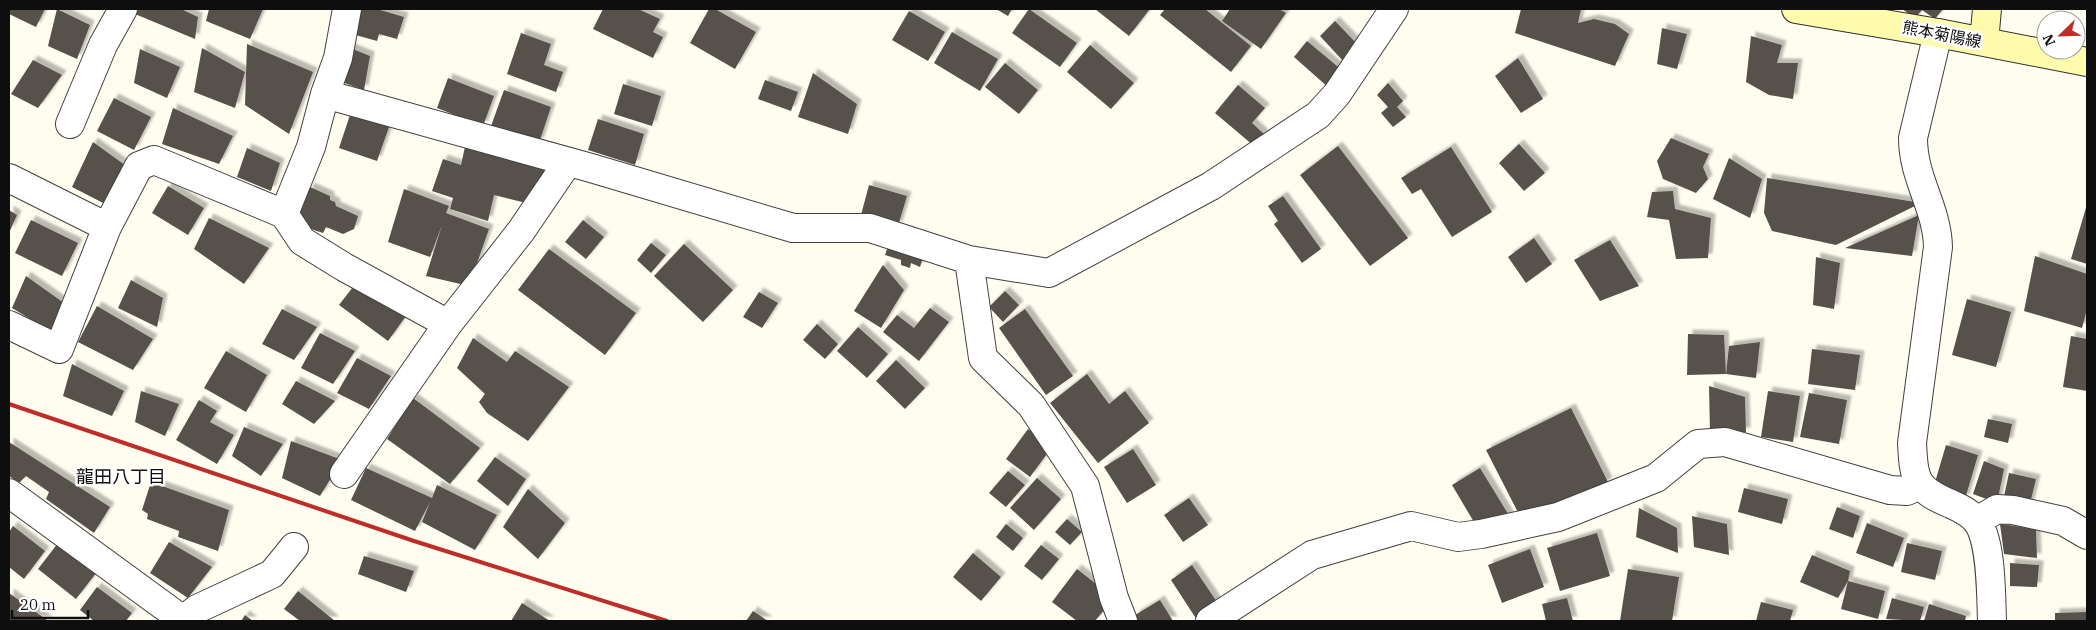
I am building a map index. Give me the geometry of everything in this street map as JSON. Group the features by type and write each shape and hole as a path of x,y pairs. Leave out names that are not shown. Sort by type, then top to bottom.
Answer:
{"main road":[{"name":"熊本菊陽線","path":"1796,9 1938,32 2087,62"},
{"path":"1984,42 1987,9"}],"street":[{"path":"70,124 103,45 123,9"},
{"path":"284,214 311,147 325,94 338,58 347,9"},
{"path":"325,94 568,162 793,228 870,228 969,260 1049,273 1211,186 1318,115 1337,94 1394,9"},
{"path":"1938,32 1913,138 1913,152 1917,174 1938,230 1938,247 1912,443 1913,470 1920,485 1931,496 1964,510 1977,521 1984,539 1990,570 1992,621"},
{"path":"9,325 59,349 107,227 139,166 154,160 284,214 302,241 344,267 448,324"},
{"path":"344,474 448,324 522,231 568,162"},
{"path":"9,178 107,227"},
{"path":"969,260 984,358 1031,405 1085,486 1114,598 1123,621"},
{"path":"1210,621 1312,555 1411,526 1458,537 1558,517 1656,478 1698,444 1725,442 1890,490 1907,490 1920,485"},
{"path":"9,493 182,620 197,609 272,574 294,547"},
{"path":"1977,521 1997,509 2013,510 2063,521 2087,535"}],"building":[{"path":"9,9 45,9 36,27 9,14"},
{"path":"57,9 90,25 77,59 48,46"},
{"path":"139,9 181,9 198,17 195,39 135,14"},
{"path":"209,9 263,9 250,39 206,21"},
{"path":"355,9 377,9 404,17 397,39 379,34 377,41 352,34"},
{"path":"603,9 638,9 660,19 653,32 663,37 653,58 593,29"},
{"path":"709,9 715,9 756,32 735,69 690,43"},
{"path":"996,9 1012,9 1008,16"},
{"path":"1029,9 1077,43 1060,67 1012,33"},
{"path":"1095,9 1150,9 1129,36"},
{"path":"1165,9 1205,9 1251,46 1231,72 1160,15"},
{"path":"1230,9 1279,9 1286,13 1261,49 1222,21"},
{"path":"1521,9 1581,9 1578,23 1594,19 1615,24 1629,34 1615,66 1515,33"},
{"path":"1902,9 1943,9 1935,19 1922,10 1915,18"},
{"path":"909,11 945,32 928,61 892,40"},
{"path":"1335,21 1360,47 1344,62 1320,36"},
{"path":"1662,28 1687,34 1677,69 1657,64"},
{"path":"952,32 998,59 980,91 934,63"},
{"path":"521,33 551,44 544,65 563,72 556,92 507,74"},
{"path":"1751,36 1782,45 1777,63 1798,63 1793,99 1769,95 1746,82"},
{"path":"1307,41 1343,71 1329,88 1294,57"},
{"path":"247,44 313,72 289,134 245,105"},
{"path":"1090,45 1134,83 1111,109 1067,72"},
{"path":"348,47 370,56 364,90 339,81"},
{"path":"202,48 245,72 235,108 194,92"},
{"path":"140,49 180,67 167,98 134,83"},
{"path":"1518,58 1543,99 1521,113 1495,76"},
{"path":"33,60 62,75 38,108 11,94"},
{"path":"1005,63 1038,90 1019,114 985,87"},
{"path":"813,73 857,104 848,134 798,117"},
{"path":"448,78 494,96 483,126 437,108"},
{"path":"765,80 798,92 791,111 758,99"},
{"path":"1388,83 1403,101 1397,107 1406,117 1393,127 1381,113 1388,107 1377,95"},
{"path":"623,84 661,96 652,126 614,114"},
{"path":"1238,85 1265,108 1252,123 1264,134 1254,146 1215,113"},
{"path":"504,90 551,107 539,143 491,126"},
{"path":"114,98 151,117 134,150 97,131"},
{"path":"173,108 233,136 219,164 162,144"},
{"path":"350,115 389,127 377,161 339,148"},
{"path":"598,119 644,134 635,165 588,150"},
{"path":"1671,138 1709,154 1703,167 1708,179 1696,193 1663,179 1657,161"},
{"path":"93,142 129,168 109,206 72,187"},
{"path":"466,142 550,168 538,206 494,195 488,221 450,209 453,198 432,191 443,159 461,165"},
{"path":"1519,144 1545,173 1524,191 1499,163"},
{"path":"1338,146 1408,238 1370,266 1300,175"},
{"path":"1451,147 1492,212 1452,237 1421,189 1412,194 1401,178"},
{"path":"247,148 280,163 271,191 237,177"},
{"path":"1729,158 1762,179 1750,218 1713,199"},
{"path":"1767,178 1921,203 1836,245 1772,231 1764,213"},
{"path":"869,185 907,196 898,226 861,215"},
{"path":"168,186 204,208 188,235 152,213"},
{"path":"310,187 330,196 330,200 335,202 336,206 358,216 354,229 343,234 326,227 323,233 296,224"},
{"path":"404,189 449,206 446,213 489,229 469,286 426,276 442,225 430,257 388,242"},
{"path":"1673,191 1675,209 1711,218 1708,258 1676,259 1669,220 1647,217 1652,192"},
{"path":"1283,196 1321,249 1302,263 1274,224 1278,221 1268,206"},
{"path":"2087,204 2087,264 2071,259"},
{"path":"9,210 17,215 9,233"},
{"path":"1919,215 1912,256 1845,248"},
{"path":"209,218 269,248 244,284 194,249"},
{"path":"31,220 78,243 62,276 15,253"},
{"path":"583,220 604,237 586,259 565,242"},
{"path":"1534,238 1552,264 1526,283 1508,257"},
{"path":"1610,240 1639,286 1600,301 1574,260"},
{"path":"651,243 666,255 651,273 637,260"},
{"path":"889,243 924,255 920,267 911,263 910,268 901,265 901,260 885,255"},
{"path":"684,244 733,290 703,322 654,276"},
{"path":"549,249 636,313 605,355 518,290"},
{"path":"2035,256 2087,274 2087,309 2082,328 2024,311"},
{"path":"1816,257 1840,263 1834,309 1813,305"},
{"path":"883,265 904,290 881,328 854,311"},
{"path":"26,276 64,303 50,331 12,308"},
{"path":"131,280 163,298 157,327 118,308"},
{"path":"353,287 406,316 388,341 339,305"},
{"path":"1005,291 1019,305 1003,322 989,307"},
{"path":"759,292 778,303 762,328 743,317"},
{"path":"1967,299 2011,312 1996,367 1952,355"},
{"path":"97,306 153,339 133,370 78,342"},
{"path":"930,308 949,322 919,361 883,332 897,315 914,328"},
{"path":"282,309 317,327 294,360 262,344"},
{"path":"1025,309 1073,376 1046,395 999,328"},
{"path":"817,324 838,344 825,359 803,340"},
{"path":"858,327 888,354 867,378 837,351"},
{"path":"320,333 355,351 333,384 301,368"},
{"path":"1688,334 1724,335 1726,374 1687,375"},
{"path":"2071,336 2087,339 2087,391 2063,387"},
{"path":"473,338 507,362 515,351 569,387 528,441 487,413 479,402 485,394 457,368"},
{"path":"1760,342 1756,378 1726,374 1729,346"},
{"path":"1812,349 1860,355 1855,390 1808,384"},
{"path":"226,351 267,375 246,412 204,388"},
{"path":"357,358 391,376 369,409 337,393"},
{"path":"896,360 925,388 905,409 876,381"},
{"path":"72,364 124,391 112,416 63,396"},
{"path":"1087,374 1109,404 1125,391 1149,423 1098,463 1050,403"},
{"path":"296,381 335,401 314,424 282,404"},
{"path":"1709,386 1745,397 1746,432 1710,433"},
{"path":"141,391 179,404 165,436 135,422"},
{"path":"1768,391 1800,396 1793,442 1761,437"},
{"path":"1809,393 1847,400 1839,444 1800,437"},
{"path":"413,398 480,448 450,484 387,439"},
{"path":"199,400 217,411 210,422 234,435 217,464 176,440"},
{"path":"1571,408 1608,482 1524,524 1486,450"},
{"path":"1988,419 2012,424 2008,443 1984,437"},
{"path":"244,427 283,444 261,476 232,456"},
{"path":"1028,429 1052,447 1030,477 1006,459"},
{"path":"291,441 342,460 320,496 282,478"},
{"path":"9,442 110,507 94,533 46,499 49,492 26,476 19,483 9,476"},
{"path":"1946,445 1978,455 1965,499 1933,489"},
{"path":"1133,449 1156,485 1127,503 1104,467"},
{"path":"495,457 526,479 508,506 477,481"},
{"path":"1984,461 2004,469 1997,503 1973,494"},
{"path":"366,468 432,498 437,485 497,515 475,550 422,522 430,502 415,531 351,500"},
{"path":"1480,468 1510,517 1481,534 1452,485"},
{"path":"1008,471 1025,485 1006,507 989,493"},
{"path":"2009,473 2036,479 2029,508 2003,501"},
{"path":"1037,478 1061,499 1034,530 1010,508"},
{"path":"151,482 229,510 218,551 178,537 179,531 147,519 148,514 142,510"},
{"path":"1744,488 1788,499 1782,524 1738,512"},
{"path":"528,489 565,523 538,559 503,527"},
{"path":"1189,498 1208,525 1183,542 1164,515"},
{"path":"1837,507 1860,516 1853,538 1829,529"},
{"path":"1639,508 1677,528 1678,553 1636,537"},
{"path":"1692,516 1727,524 1729,555 1694,547"},
{"path":"1067,519 1082,532 1070,545 1055,532"},
{"path":"1867,523 1904,538 1893,567 1856,553"},
{"path":"1006,524 1023,538 1013,551 996,537"},
{"path":"2000,524 2036,529 2037,558 2004,554"},
{"path":"13,526 45,551 24,579 9,567 9,532"},
{"path":"1597,533 1610,576 1560,591 1547,548"},
{"path":"62,538 100,568 76,599 38,569"},
{"path":"169,542 212,567 188,598 150,573"},
{"path":"1907,543 1942,551 1935,580 1901,572"},
{"path":"1041,545 1059,559 1042,580 1024,566"},
{"path":"1530,549 1544,587 1502,603 1488,565"},
{"path":"973,553 1001,577 981,601 953,577"},
{"path":"1812,555 1850,571 1848,581 1838,598 1800,582"},
{"path":"364,556 414,571 406,592 358,574"},
{"path":"2010,563 2039,565 2037,587 2010,586"},
{"path":"1192,565 1219,605 1197,620 1171,580"},
{"path":"1077,569 1114,598 1095,621 1077,621 1052,602"},
{"path":"1628,569 1679,577 1672,621 1620,621"},
{"path":"1848,581 1885,591 1878,619 1841,609"},
{"path":"97,587 132,613 126,621 94,621 80,610"},
{"path":"298,591 335,621 300,621 284,609"},
{"path":"9,593 47,620 9,621"},
{"path":"1567,598 1573,621 1546,621 1542,604"},
{"path":"1892,598 1924,607 1920,621 1886,619"},
{"path":"1160,600 1173,621 1138,621 1135,615"},
{"path":"1761,602 1793,610 1790,621 1756,621"},
{"path":"522,603 550,621 511,621"},
{"path":"1929,604 1966,616 1965,621 1924,621"},
{"path":"753,611 768,621 746,621"},
{"path":"2087,612 2087,621 2055,621 2055,613"},
{"path":"245,615 253,621 241,621"}],"railway":[{"path":"9,404 414,541 667,621"}],"district":[{"name":"龍田八丁目","path":"121,476"}]}
